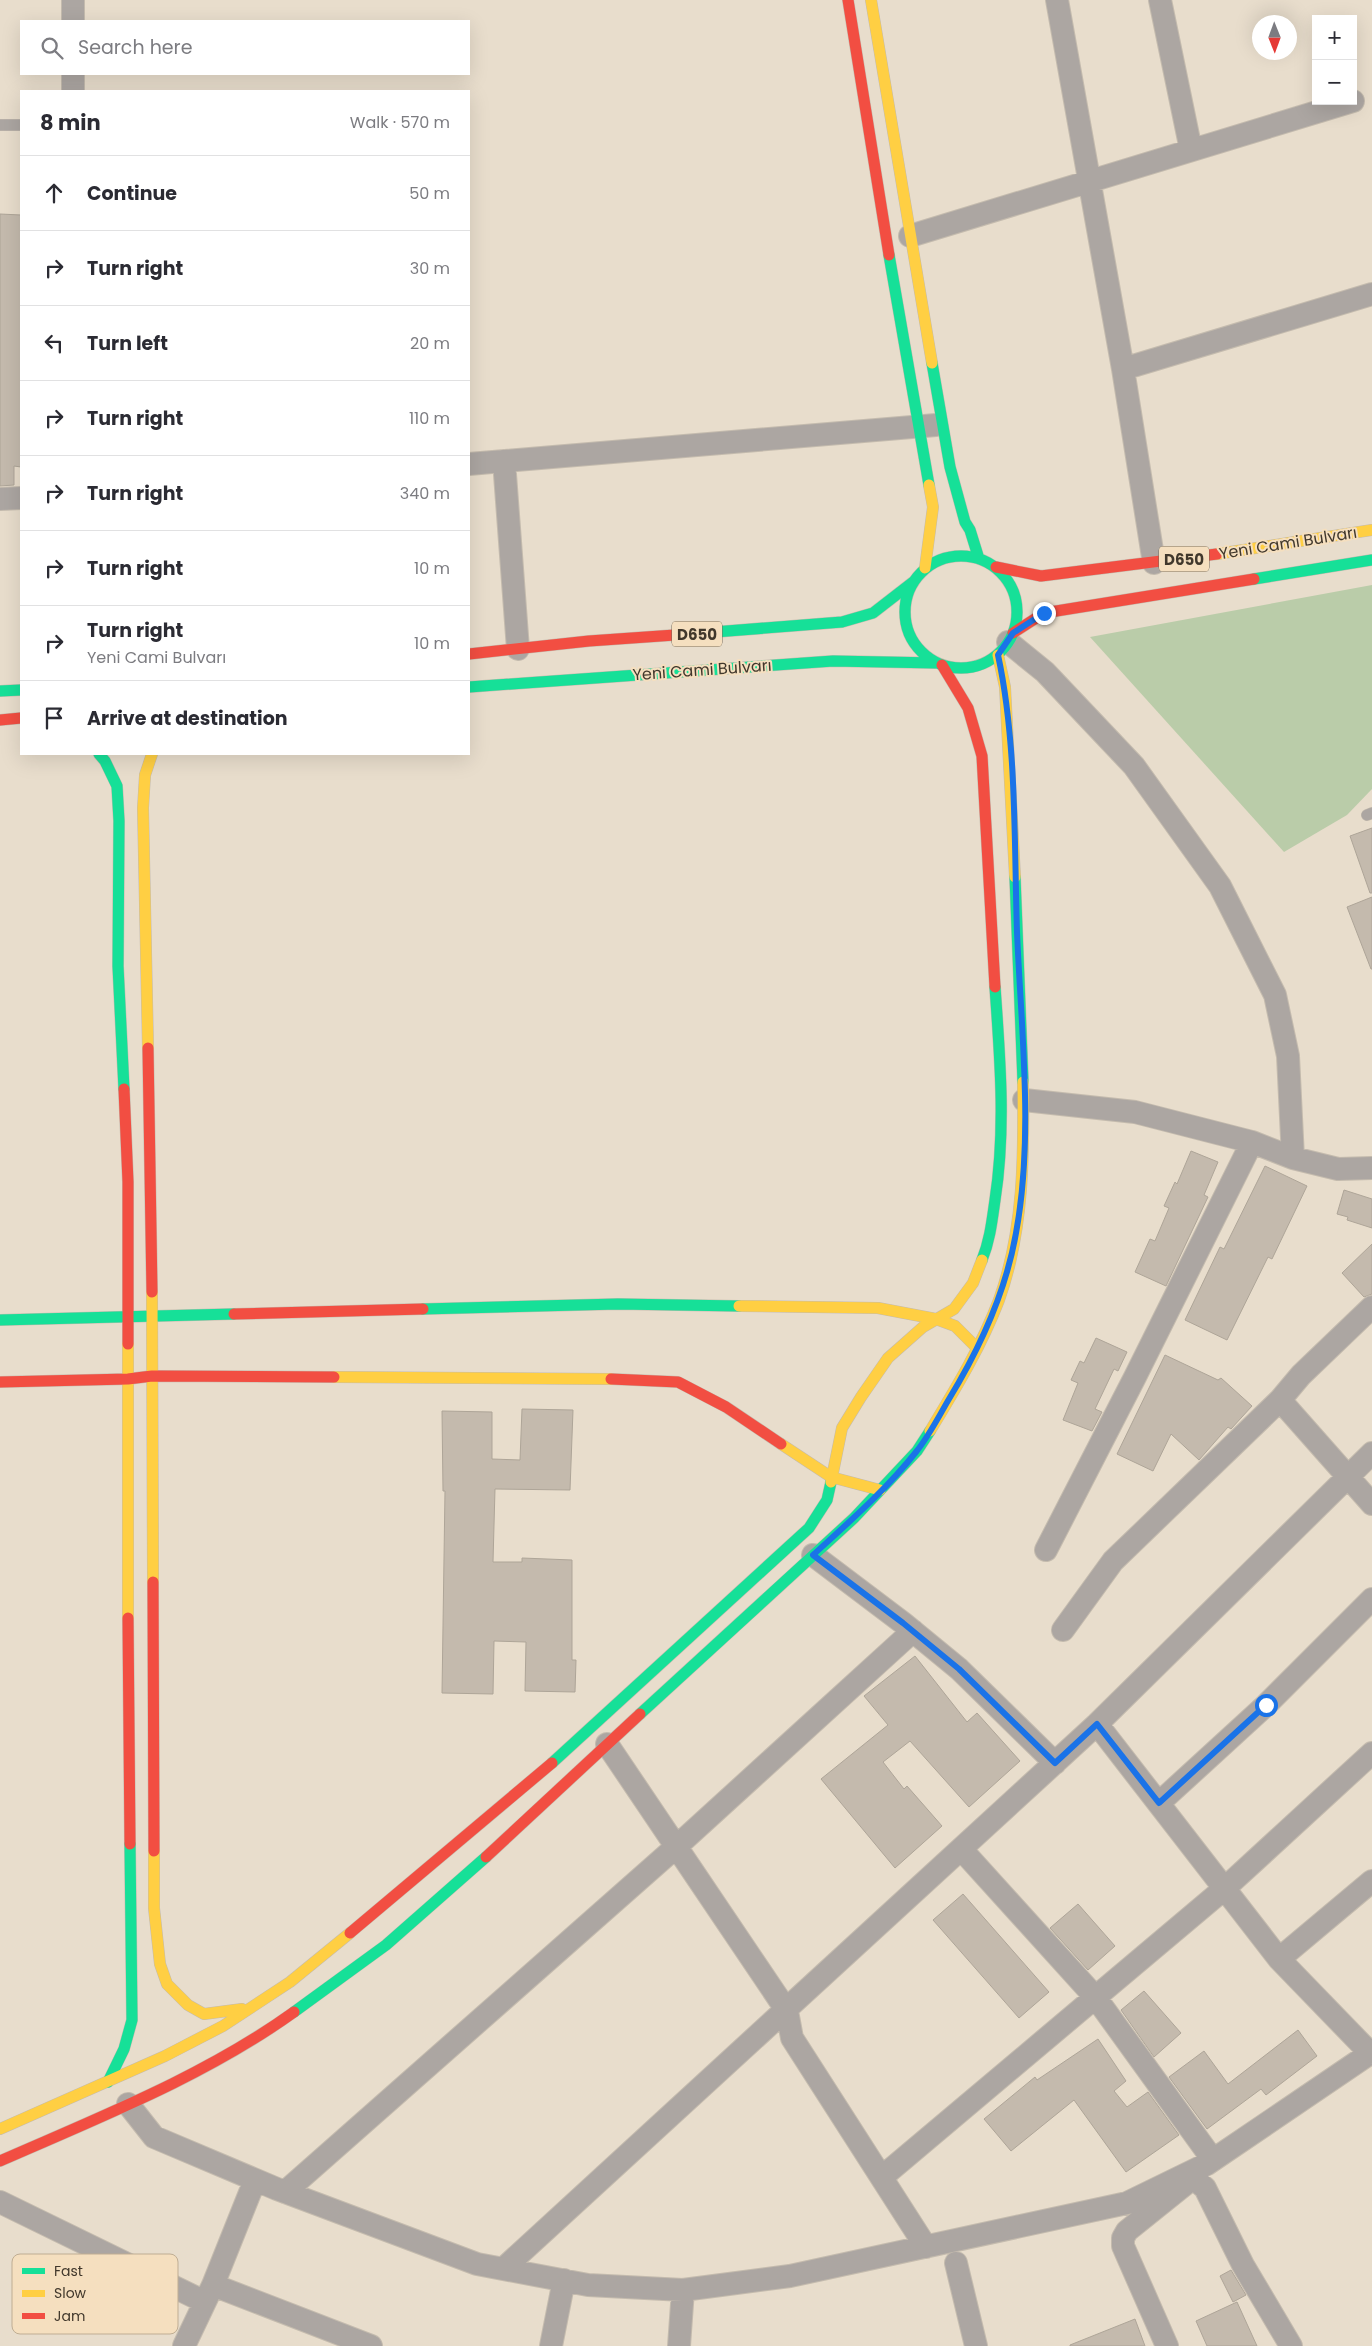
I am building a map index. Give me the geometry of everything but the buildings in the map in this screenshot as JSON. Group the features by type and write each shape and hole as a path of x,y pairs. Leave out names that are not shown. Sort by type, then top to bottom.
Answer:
{"street":[{"path":"73,0 73,20"},
{"path":"848,0 933,507 925,568"},
{"path":"871,0 950,467 965,522 970,530 980,559"},
{"path":"1056,0 1123,369 1154,563"},
{"path":"1160,0 1191,150"},
{"path":"73,75 73,90"},
{"path":"1357,100 1372,96"},
{"path":"910,236 1340,105"},
{"path":"1123,369 1372,294"},
{"path":"470,464 943,424"},
{"path":"504,461 518,649"},
{"path":"0,498 20,498"},
{"name":"Yeni Cami Bulvarı","path":"996,567 1041,576 1154,563 1372,530"},
{"path":"0,2161 159,2090 228,2053 291,2014 386,1945 511,1836 607,1744 813,1555 917,1451 969,1367 999,1299 1016,1233 1024,1161 1024,1100 1010,760 1004,687 1006,644 1017,616 1015,598 1008,581 996,567 980,559 961,556 942,559 925,568 913,582 905,599 904,618 910,636 920,654 939,664 954,668 972,667 1006,644"},
{"name":"Yeni Cami Bulvarı","path":"1006,644 1044,613 1372,560"},
{"name":"D650","path":"470,654 589,641 842,622 874,614 913,582"},
{"path":"1006,644 1046,672 1134,766 1220,886 1275,995 1288,1056 1293,1158"},
{"name":"Yeni Cami Bulvarı","path":"470,687 833,661 939,664"},
{"path":"0,2129 108,2082 223,2026 290,1982 534,1780 809,1528 827,1500 842,1428 888,1358 923,1327 954,1309 973,1283 989,1243 998,1177 1003,1104 990,915 982,756 968,708 939,664"},
{"path":"0,692 20,690"},
{"path":"0,720 20,718"},
{"path":"100,755 105,761 117,786 119,821 118,966 128,1182 128,1652 132,2020 124,2049 108,2082"},
{"path":"152,755 145,776 143,808 152,1316 154,1908 160,1964 168,1984 188,2005 204,2014 251,2007"},
{"path":"1024,1100 1135,1112 1252,1142 1293,1158 1338,1169 1372,1168"},
{"path":"1046,1550 1252,1142"},
{"path":"0,1320 618,1304 878,1308 936,1319 955,1326 977,1348"},
{"path":"1063,1630 1113,1561 1280,1400 1301,1375 1372,1307"},
{"path":"0,1382 128,1379 152,1376 641,1379 678,1382 726,1407 831,1477 880,1490"},
{"path":"1280,1400 1372,1504"},
{"path":"504,2269 787,2011 1097,1724 1372,1453"},
{"path":"813,1555 913,1631 959,1669 1055,1763"},
{"path":"1159,1803 1266,1705 1372,1598"},
{"path":"285,2192 677,1846 913,1631"},
{"path":"128,2104 154,2137 285,2192 477,2264 588,2285 682,2290 790,2276 1126,2203 1213,2160 1371,2052 1279,1959 1097,1724"},
{"path":"607,1744 787,2011 792,2038 926,2247"},
{"path":"882,2178 1225,1888 1371,1755"},
{"path":"962,1850 1096,1998 1213,2160"},
{"path":"1279,1959 1372,1881"},
{"path":"1167,2346 1123,2246 1123,2238 1127,2231 1193,2178 1205,2188 1242,2265 1291,2346"},
{"path":"184,2346 209,2293 255,2180"},
{"path":"0,2202 119,2254"},
{"path":"956,2263 976,2346"},
{"path":"178,2280 209,2293 371,2346"},
{"path":"551,2346 564,2280"},
{"path":"679,2346 682,2290"}],"lane":[{"path":"0,125 20,125"}],"green space":[{"path":"1372,585 1372,789 1347,815 1284,852 1090,637"}],"traffic: fast":[{"path":"889,255 929,485"},
{"path":"932,363 950,467 965,522 970,530 979,559"},
{"path":"961,556 982,560 1001,572 1013,591 1017,612 1013,633 1001,652 982,664 961,668 940,664 921,652 909,633 905,612 909,591 921,572 940,560 961,556"},
{"path":"1254,579 1372,560"},
{"path":"689,634 842,622 873,613 913,582"},
{"path":"470,687 833,661 936,663"},
{"path":"0,691 20,690"},
{"path":"100,755 105,761 117,786 119,821 118,966 124,1089"},
{"path":"1015,877 1023,1082"},
{"path":"982,1260 992,1223 1000,1147 1001,1094 995,987"},
{"path":"423,1309 618,1304 739,1306"},
{"path":"0,1320 234,1314"},
{"path":"640,1714 854,1518 917,1451 930,1431"},
{"path":"552,1763 809,1528 827,1500 831,1482"},
{"path":"108,2082 124,2049 132,2020 130,1844"},
{"path":"294,2012 386,1945 486,1857"}],"traffic: slow":[{"path":"871,0 932,363"},
{"path":"925,568 933,507 929,485"},
{"path":"1217,554 1372,530"},
{"path":"998,655 1005,687 1015,877"},
{"path":"148,1048 143,808 145,775 152,755"},
{"path":"930,1431 976,1351 999,1300 1007,1274 1018,1220 1021,1192 1023,1082"},
{"path":"831,1482 842,1428 861,1397 888,1358 923,1327 954,1309 973,1283 982,1260"},
{"path":"152,1292 153,1582"},
{"path":"739,1306 878,1308 936,1319 955,1326 977,1348"},
{"path":"128,1344 128,1618"},
{"path":"334,1377 611,1379"},
{"path":"781,1444 831,1477 880,1490"},
{"path":"154,1851 154,1908 160,1964 167,1984 188,2005 204,2014 242,2009"},
{"path":"0,2129 165,2056 223,2026 290,1982 350,1933"}],"traffic: jam":[{"path":"848,0 889,255"},
{"path":"996,567 1041,576 1217,554"},
{"path":"1013,633 1044,613 1254,579"},
{"path":"470,654 589,641 689,634"},
{"path":"942,665 968,708 982,756 995,987"},
{"path":"0,720 20,718"},
{"path":"148,1048 152,1292"},
{"path":"124,1089 128,1182 128,1344"},
{"path":"234,1314 423,1309"},
{"path":"0,1382 128,1379 152,1376 334,1377"},
{"path":"611,1379 678,1382 726,1407 781,1444"},
{"path":"153,1582 154,1851"},
{"path":"128,1618 130,1844"},
{"path":"486,1857 640,1714"},
{"path":"350,1933 552,1763"},
{"path":"0,2161 188,2076 260,2035 294,2012"}],"route":[{"path":"1044,613 1013,633 998,655 1004,687 1010,760 1023,1077 1024,1161 1016,1233 999,1299 969,1367 917,1451 854,1518 813,1555 903,1623 959,1669 1055,1763 1097,1724 1159,1803 1266,1705"}]}
